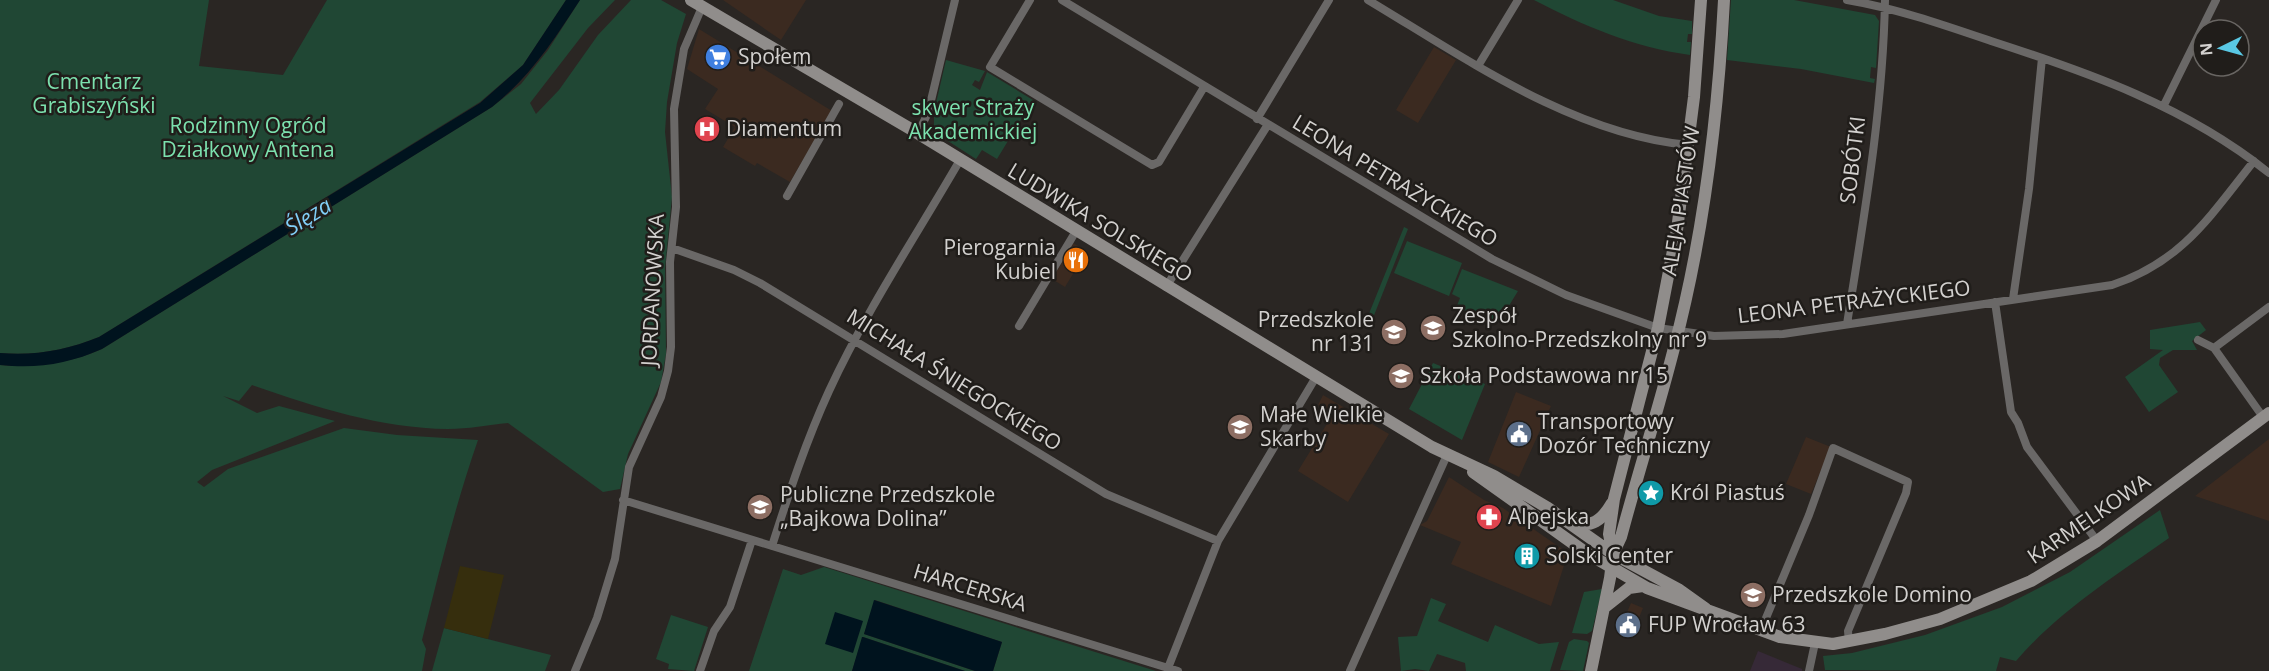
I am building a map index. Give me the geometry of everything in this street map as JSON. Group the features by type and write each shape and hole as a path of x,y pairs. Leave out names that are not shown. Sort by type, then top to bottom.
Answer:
{"street":[{"path":"918,133 928,113 955,0"},
{"path":"1030,0 990,67 1152,165 1160,162 1204,87"},
{"name":"LEONA PETRAŻYCKIEGO","path":"1062,0 1267,126 1514,271 1595,307 1658,328 1678,332 1746,336 1847,324 2112,285 2145,273 2184,246 2254,161"},
{"path":"1257,119 1329,0"},
{"path":"1368,0 1513,86 1591,121 1654,139 1689,145"},
{"path":"1478,66 1518,0"},
{"name":"ALEJA PIASTÓW","path":"1613,554 1610,534 1614,499 1658,328 1677,230 1689,145 1701,0"},
{"name":"ALEJA PIASTÓW","path":"1613,554 1622,537 1678,332 1700,223 1711,149 1724,0"},
{"path":"1847,0 1885,4 2042,58 2164,105 2211,130 2269,173"},
{"path":"2164,105 2216,0"},
{"name":"LUDWIKA SOLSKIEGO","path":"697,4 918,133 1166,287 1452,458 1611,569"},
{"name":"JORDANOWSKA","path":"575,671 597,618 615,560 623,500 634,452 661,397 668,371 671,347 672,248 676,207 674,109 684,49 697,4"},
{"name":"SOBÓTKI","path":"1847,324 1866,207 1878,108 1885,4"},
{"path":"2013,299 2029,189 2042,58"},
{"path":"787,196 839,104"},
{"path":"1166,287 1267,126"},
{"path":"772,546 809,439 854,339 960,160"},
{"path":"1019,327 1076,231"},
{"name":"MICHAŁA ŚNIEGOCKIEGO","path":"672,248 743,274 854,339 1106,494 1218,541"},
{"path":"1995,302 2011,412 2027,447 2097,541"},
{"path":"2214,348 2269,307"},
{"path":"2198,340 2214,348 2266,415"},
{"path":"1173,669 1218,541 1316,377"},
{"name":"KARMELKOWA","path":"1611,569 1643,586 1761,630 1815,643 1849,642 1912,627 1977,605 2031,581 2097,541 2266,415"},
{"path":"1761,630 1809,515 1833,448 1908,482 1906,493 1848,631 1849,642"},
{"path":"1350,671 1452,458"},
{"name":"LUDWIKA SOLSKIEGO","path":"1452,458 1494,476 1565,520 1613,554"},
{"path":"1565,520 1577,524 1595,522 1602,518 1614,499"},
{"name":"HARCERSKA","path":"623,500 1173,669"},
{"path":"700,671 714,631 730,607 752,540"},
{"path":"1591,671 1605,607 1613,554"},
{"name":"KARMELKOWA","path":"1613,554 1678,589 1706,609"},
{"path":"1605,607 1628,589 1643,586"},
{"path":"1809,671 1815,643"}],"shaded area":[{"path":"723,0 806,0 781,40"},
{"path":"699,29 832,111 790,182 757,163 755,166 723,147 735,127 705,109 718,89 687,69"},
{"path":"1434,47 1456,60 1418,123 1396,110"},
{"path":"1073,243 1087,251 1065,287 1052,279"},
{"name":"Transportowy Dozór Techniczny","path":"1516,392 1551,406 1519,477 1488,462"},
{"path":"1323,395 1389,434 1348,502 1298,471 1333,414 1318,405"},
{"path":"1806,437 1831,447 1811,494 1786,484"},
{"path":"2269,439 2269,521 2195,496"},
{"path":"1449,477 1484,500 1503,508 1568,553 1551,606 1451,564 1461,542 1420,525 1427,521"},
{"path":"1631,603 1643,608 1631,637 1618,633"},
{"path":"1758,651 1802,669 1802,671 1750,671"}],"green space":[{"path":"0,0 209,0 199,66 283,75 327,0 566,0 523,65 480,102 99,337 51,351 13,354 0,353"},
{"path":"580,0 615,0 588,28 530,103 536,114 559,90 598,35 631,0 661,0 686,14 677,43 667,102 665,132 672,197 665,268 666,354 661,382 628,454 620,489 603,492 508,423 448,429 398,425 348,415 252,385 239,401 223,396 257,413 279,406 335,421 212,470 197,482 204,487 228,469 344,428 397,435 478,440 441,564 422,640 426,649 422,671 0,671 0,365 26,366 52,363 78,358 102,349 492,107 521,84 548,50"},
{"path":"1534,0 1613,0 1659,16 1692,21 1692,34 1688,34 1687,42 1691,42 1690,55 1649,47 1609,34"},
{"path":"1731,0 1794,0 1875,15 1879,21 1876,68 1871,67 1870,78 1875,79 1874,83 1801,69 1727,60"},
{"name":"skwer Straży Akademickiej","path":"946,60 985,71 979,82 975,80 972,85 980,90 987,72 1033,100 997,159 982,150 976,159 934,132 934,112"},
{"path":"1404,227 1408,229 1371,323 1366,321"},
{"path":"1407,241 1462,263 1449,296 1394,273"},
{"path":"1462,269 1518,291 1499,322 1456,308 1460,298 1452,294"},
{"path":"2200,322 2206,330 2192,341 2197,350 2173,350 2160,358 2159,365 2178,392 2149,412 2125,377 2163,350 2150,349 2150,330"},
{"path":"1433,363 1485,384 1462,440 1409,409"},
{"path":"2160,510 2169,538 2069,610 2016,661 2000,657 1996,671 1825,670 1823,656 1852,653 1925,635 2002,607 2070,572"},
{"path":"824,567 1156,671 993,671 1002,642 875,600 864,634 975,671 965,671 863,637 852,671 749,671 783,569 801,575"},
{"path":"1602,589 1592,631 1587,634 1572,633 1584,592"},
{"path":"1431,598 1446,604 1438,621 1488,642 1495,625 1539,644 1559,642 1550,671 1466,671 1465,663 1437,654 1429,671 1415,669 1401,671 1398,637 1417,636"},
{"path":"671,615 708,627 694,671 668,669 669,664 656,659"},
{"path":"444,628 551,655 545,671 432,671"},
{"path":"1574,639 1589,643 1583,671 1560,670 1569,642"}],"sand":[{"path":"460,566 504,575 488,639 444,628"}],"water":[{"name":"Ślęza","path":"566,0 580,0 551,44 530,70 492,107 102,349 52,364 0,365 0,353 26,354 51,351 99,337 480,103 523,65"},
{"path":"874,600 1002,642 993,671 975,671 864,634"},
{"path":"835,612 863,621 853,653 825,644"},
{"path":"863,637 965,671 852,671"}],"place":[{"name":"Społem","path":"718,57"},
{"name":"Diamentum","path":"707,129"},
{"name":"Pierogarnia Kubiel","path":"1076,260"},
{"name":"Zespół Szkolno-Przedszkolny nr 9","path":"1433,328"},
{"name":"Przedszkole nr 131","path":"1394,332"},
{"name":"Szkoła Podstawowa nr 15","path":"1401,376"},
{"name":"Małe Wielkie Skarby","path":"1240,427"},
{"name":"Transportowy Dozór Techniczny","path":"1519,434"},
{"name":"Król Piastuś","path":"1651,493"},
{"name":"Publiczne Przedszkole „Bajkowa Dolina”","path":"760,507"},
{"name":"Alpejska","path":"1489,517"},
{"name":"Solski Center","path":"1527,556"},
{"name":"Przedszkole Domino","path":"1753,595"},
{"name":"FUP Wrocław 63","path":"1628,625"}],"park label":[{"name":"Cmentarz Grabiszyński","path":"94,94"},
{"name":"Rodzinny Ogród Działkowy Antena","path":"248,138"}]}
